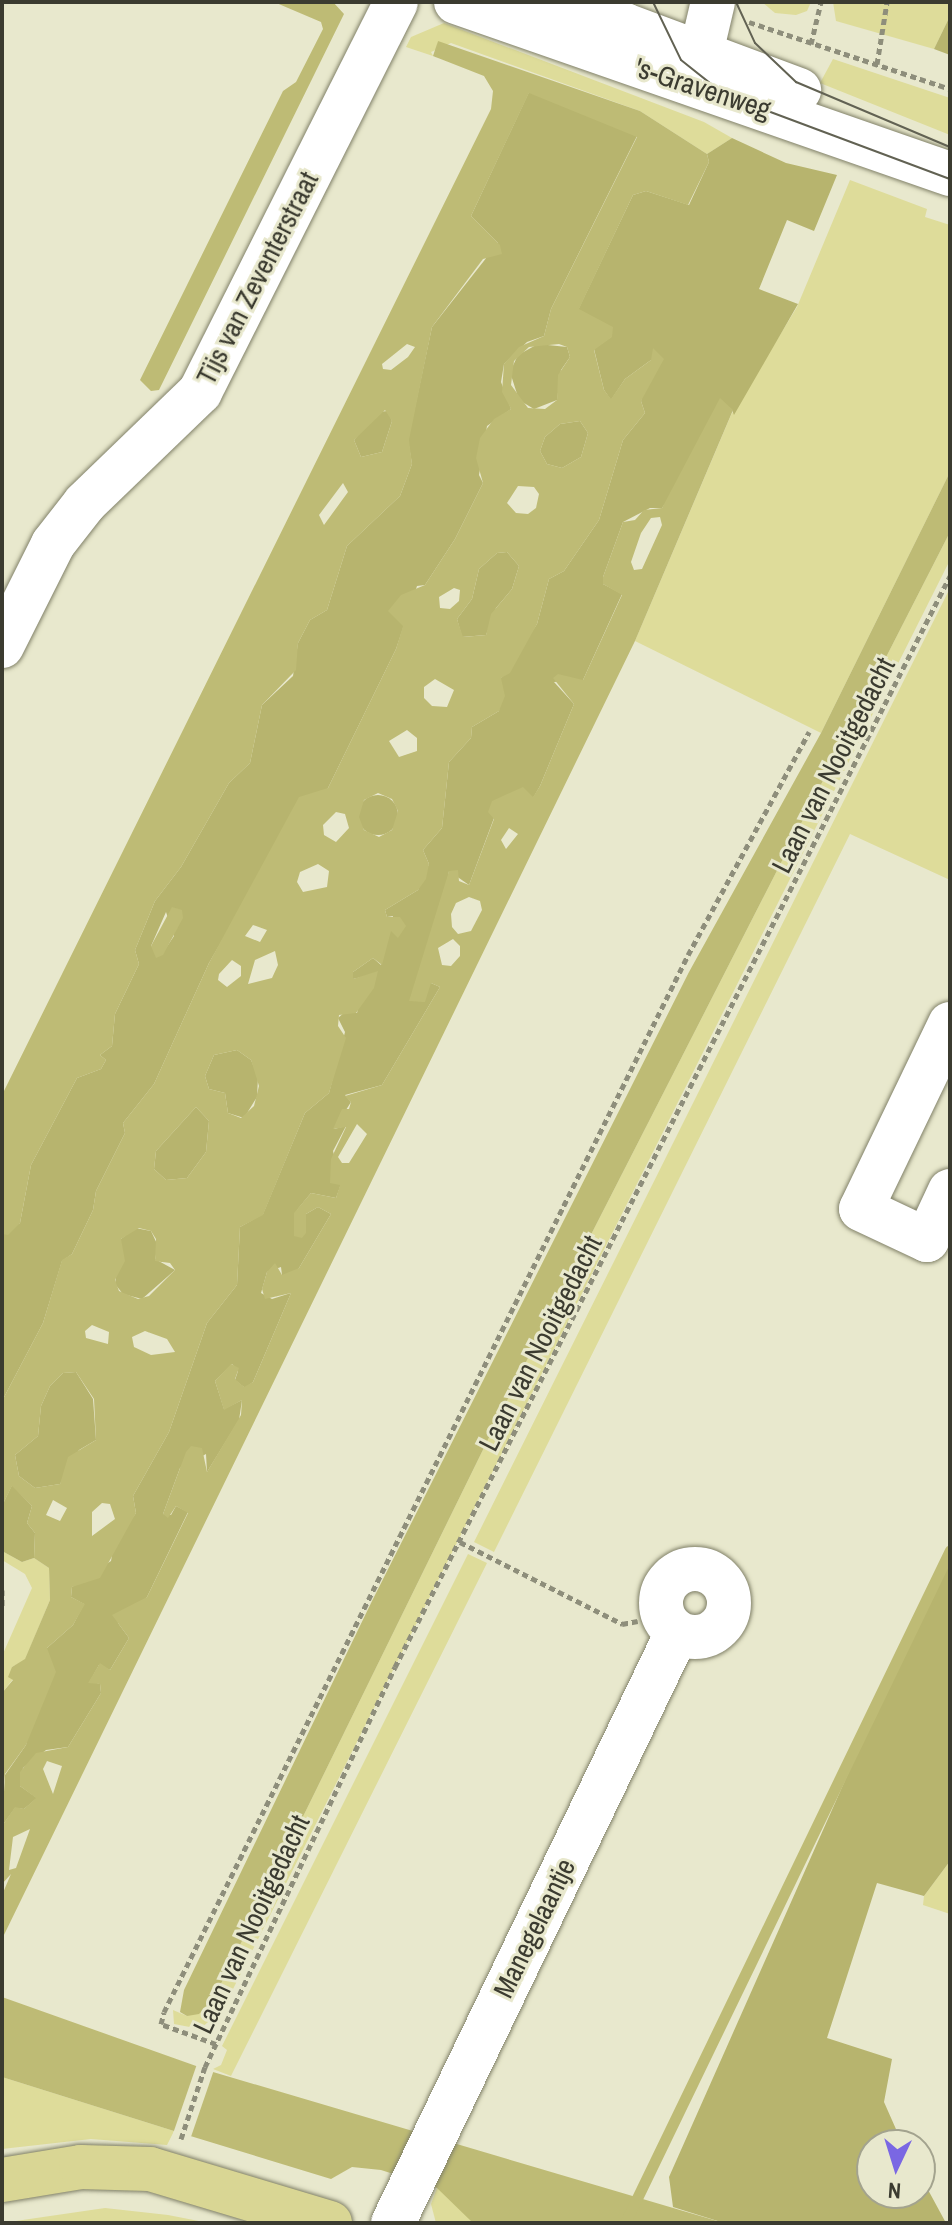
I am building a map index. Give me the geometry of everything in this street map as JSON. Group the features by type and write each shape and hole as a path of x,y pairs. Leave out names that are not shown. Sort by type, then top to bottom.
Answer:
{"main road":[{"path":"2,2180 69,2168 140,2167 330,2223"},
{"path":"2,2210 110,2192 251,2223"}],"street":[{"name":"Tijs van Zeventerstraat","path":"2,646 53,544 85,503 200,392 396,2"},
{"name":"'s-Gravenweg","path":"456,2 950,174"},
{"name":"'s-Gravenweg","path":"547,2 629,13 701,53 950,151"},
{"path":"629,13 648,70 701,53 713,2"},
{"path":"950,1024 940,1068 861,1209 927,1240 950,1191"},
{"name":"Manegelaantje","path":"393,2223 670,1625"}],"path":[{"path":"821,2 811,43 950,89"},
{"path":"877,64 887,2"},
{"path":"757,14 758,25"},
{"name":"Laan van Nooitgedacht","path":"181,2136 205,2067 460,1542 950,576"},
{"path":"216,2044 161,2024 164,2012 688,955 809,732"},
{"path":"460,1542 622,1624 670,1625"},
{"path":"2,1590 2,1607"}],"shaded area":[{"path":"274,2 333,2 344,14 159,390 151,391 140,380 283,91 296,82 323,29 321,22"},
{"path":"762,2 811,2 807,11 796,15 775,13"},
{"path":"833,2 950,2 950,16 934,49 836,21"},
{"path":"950,16 950,55 934,49"},
{"path":"444,23 704,122 732,138 707,154 640,111 451,43 431,52 433,56 406,47 411,37"},
{"path":"438,41 640,111 707,154 709,162 688,205 646,191 633,195 579,309 613,327 612,337 594,350 604,390 611,399 625,379 651,360 653,348 664,359 641,401 645,413 623,440 599,520 564,571 549,579 537,624 510,673 501,678 505,696 499,711 472,727 471,738 449,762 442,828 423,850 429,864 426,879 418,890 385,910 387,917 400,917 406,926 398,938 391,931 382,965 373,958 353,972 353,979 378,971 374,988 356,1013 339,1015 338,1026 346,1038 329,1093 305,1113 263,1215 240,1227 237,1285 207,1323 169,1432 133,1496 136,1513 100,1578 72,1587 71,1597 85,1604 73,1625 47,1648 56,1672 26,1745 5,1774 2,1801 2,1693 13,1680 8,1677 12,1667 25,1659 50,1600 49,1568 34,1558 35,1533 27,1523 32,1506 12,1486 2,1506 2,1401 43,1323 62,1260 72,1254 93,1210 96,1191 125,1133 123,1123 154,1084 209,963 299,797 328,788 396,649 403,626 388,611 401,595 425,585 455,539 483,483 476,458 480,438 494,419 511,409 502,392 504,364 519,347 544,336 551,309 637,137 529,93 471,216 500,245 502,254 483,259 432,327 409,440 412,464 400,496 347,546 327,610 310,620 298,643 296,670 262,705 250,763 229,783 181,867 155,901 135,950 139,964 115,1014 112,1046 100,1055 106,1060 101,1069 77,1078 31,1165 20,1223 8,1235 2,1234 2,1095 491,109 493,91 484,76 433,56","holes":["407,344 415,347 391,370 383,369 382,364","559,344 567,347 570,357 558,375 557,400 545,409 528,408 511,385 514,361 529,347","385,410 392,421 382,452 361,457 354,440","580,421 588,433 581,457 562,468 547,464 540,451 545,437 560,424","343,483 348,492 324,525 319,515","518,486 534,487 539,494 536,508 528,514 516,513 507,503","507,552 519,566 512,589 491,614 486,635 463,637 457,619 472,599 479,569 497,553","454,588 460,590 459,601 450,609 440,608 439,597","435,679 454,690 447,707 432,706 424,698 424,687","407,730 417,738 417,751 399,757 389,741","378,793 392,799 398,811 392,830 379,837 364,830 359,817 364,800","336,812 345,814 349,828 336,842 324,835 323,825","318,864 329,871 327,887 303,892 297,882 300,872","253,925 267,930 260,942 245,936","275,951 278,965 272,978 248,984 255,960","232,960 241,966 241,976 227,987 218,980 219,974","237,1050 251,1060 259,1086 254,1106 241,1118 228,1113 225,1093 209,1089 205,1076 214,1055","196,1107 209,1121 206,1152 187,1178 166,1180 154,1169 156,1151","139,1228 151,1231 156,1239 155,1261 170,1263 175,1270 149,1296 138,1299 119,1291 115,1280 125,1261 121,1239","92,1325 109,1332 108,1344 86,1338 85,1331","145,1331 167,1339 175,1352 151,1355 134,1347 132,1337","76,1372 94,1399 96,1440 68,1457 60,1484 35,1488 19,1476 15,1455 38,1436 41,1406 50,1386 63,1373","53,1500 67,1508 60,1521 46,1515","102,1503 110,1504 115,1519 92,1536 92,1512"]},
{"path":"833,59 950,98 950,135 820,83"},
{"path":"529,92 637,136 551,309 544,336 527,342 504,364 501,382 511,409 487,426 479,475 483,483 455,539 425,585 417,586 396,649 328,788 269,859 209,963 154,1084 123,1123 125,1133 96,1191 93,1210 72,1254 62,1261 43,1323 2,1401 2,1234 20,1223 31,1165 77,1078 101,1069 106,1060 100,1055 112,1046 115,1014 139,964 135,950 155,901 181,867 229,783 250,763 262,705 293,676 298,643 310,620 327,610 347,546 400,496 412,464 408,440 432,327 498,243 471,216","holes":["166,912 174,936 164,951 151,946"]},
{"path":"732,138 786,163 837,175 814,231 787,220 759,289 798,304 734,415 732,410 662,508 650,508 623,522 603,577 603,584 622,594 583,680 554,682 574,704 540,786 533,798 494,818 469,885 449,871 431,983 440,987 382,1085 345,1095 351,1102 334,1129 346,1126 333,1151 341,1184 336,1198 311,1193 297,1210 306,1228 306,1214 318,1207 331,1214 299,1268 291,1276 282,1275 281,1267 267,1272 261,1293 272,1299 291,1293 253,1382 245,1388 235,1380 238,1371 232,1364 215,1381 224,1409 242,1400 239,1420 207,1472 206,1454 180,1468 163,1514 171,1515 176,1506 188,1512 147,1597 118,1623 129,1638 110,1670 99,1665 90,1681 100,1684 101,1693 68,1747 46,1750 23,1768 20,1786 37,1798 24,1809 15,1808 2,1826 5,1775 26,1745 47,1648 73,1625 84,1604 71,1597 72,1587 111,1561 114,1544 136,1513 133,1496 169,1432 207,1323 237,1285 240,1227 263,1214 305,1113 329,1093 345,1032 338,1018 346,1011 357,1013 366,976 353,979 353,972 373,958 381,965 393,916 387,917 385,910 418,890 429,864 423,850 442,828 449,762 471,738 472,727 499,711 501,678 537,624 549,579 564,571 599,520 623,440 645,413 641,401 651,360 625,379 611,400 604,390 594,349 611,337 607,326 578,310 633,195 646,191 689,205 709,162 707,154"},
{"path":"850,180 927,209 925,217 950,225 950,472 821,733 635,641 731,415 797,307"},
{"path":"538,344 567,347 570,357 561,370 557,400 534,409 519,400 510,372 518,355"},
{"path":"720,398 733,410 635,641 2,1939 2,1895 11,1874 2,1884 2,1826 15,1807 24,1809 36,1798 20,1786 20,1772 36,1753 68,1747 101,1693 100,1684 88,1683 100,1663 110,1670 129,1638 112,1615 147,1597 188,1513 176,1506 168,1518 163,1514 186,1452 191,1446 202,1448 207,1472 241,1415 242,1400 224,1410 215,1381 231,1364 239,1368 235,1379 244,1387 253,1382 291,1293 265,1299 262,1289 267,1272 275,1263 282,1275 299,1268 331,1214 318,1207 306,1214 306,1233 302,1238 294,1236 294,1213 311,1193 336,1198 340,1185 330,1183 331,1159 346,1127 333,1129 342,1109 349,1109 351,1102 345,1096 382,1085 440,987 431,983 425,1002 409,1001 449,871 458,870 459,881 469,885 494,819 488,812 492,801 523,787 533,797 540,786 574,704 553,678 558,674 583,680 622,595 603,584 603,577 623,522 635,520 644,510 662,508","holes":["660,517 662,525 642,569 634,570 631,562 641,533 651,518","509,828 518,834 506,849 501,840","469,897 480,901 482,910 471,931 458,934 452,927 451,914 456,903","453,939 460,946 460,956 451,966 442,965 438,948","357,1124 367,1134 349,1163 342,1163 338,1157","47,1761 62,1766 53,1794 43,1769","30,1829 16,1868 9,1870 13,1837"]},
{"path":"388,411 392,421 382,452 361,457 354,440 377,412"},
{"path":"580,421 588,433 581,457 562,468 547,464 540,451 545,437 560,424"},
{"path":"950,472 950,532 528,1358 214,1998 199,2014 187,2016 180,2012 184,1990 372,1601 689,972 821,733"},
{"path":"950,532 950,560 223,2009 200,2029 174,2024 173,2010 187,2016 214,1998 528,1358"},
{"path":"507,552 519,566 512,589 496,608 486,635 462,637 457,619 472,599 479,569 497,553"},
{"path":"950,588 950,880 850,834 494,1552 474,1542"},
{"path":"378,795 392,801 398,815 392,829 378,835 364,829 358,815 364,801"},
{"path":"172,907 182,910 183,918 163,955 156,958 151,946"},
{"path":"237,1050 251,1060 258,1077 257,1097 244,1118 228,1113 225,1093 209,1089 205,1076 214,1055"},
{"path":"196,1107 209,1121 206,1152 187,1178 166,1180 154,1169 156,1151"},
{"path":"135,1228 151,1231 158,1246 155,1259 175,1270 142,1299 123,1294 115,1284 121,1239"},
{"path":"76,1372 93,1399 96,1440 79,1450 60,1484 35,1488 19,1476 15,1455 38,1436 41,1406 50,1386 63,1373"},
{"path":"12,1485 32,1506 27,1523 35,1533 34,1558 22,1562 2,1551 2,1506"},
{"path":"950,1544 950,1861 924,1896 877,1883 827,2038 892,2059 884,2102 896,2129 856,2129 856,2209 936,2209 936,2205 946,2223 724,2223 673,2207 669,2177"},
{"path":"2,1551 22,1562 34,1558 49,1568 50,1600 25,1660 12,1667 13,1679 2,1693 2,1656 32,1588 25,1574 2,1560"},
{"path":"468,1554 487,1563 231,2076 213,2069 221,2065 227,2050 222,2046"},
{"path":"950,1861 950,1914 923,1905 924,1896"},
{"path":"2,1997 213,2072 724,2223 473,2223 437,2188 381,2170 352,2167 331,2179 174,2131 2,2077"},
{"path":"2,2077 174,2131 167,2145 91,2139 2,2149"},
{"path":"437,2188 450,2196 473,2223 436,2223 431,2204"},
{"path":"105,2208 168,2215 209,2223 2,2223"}],"pier":[{"path":"197,2064 214,2070 190,2139 173,2133"}],"waterway":[{"path":"625,2223 950,1550"}],"tram line":[{"path":"653,2 681,60 725,95 950,179"},
{"path":"736,2 755,43 796,82 950,147"}]}
